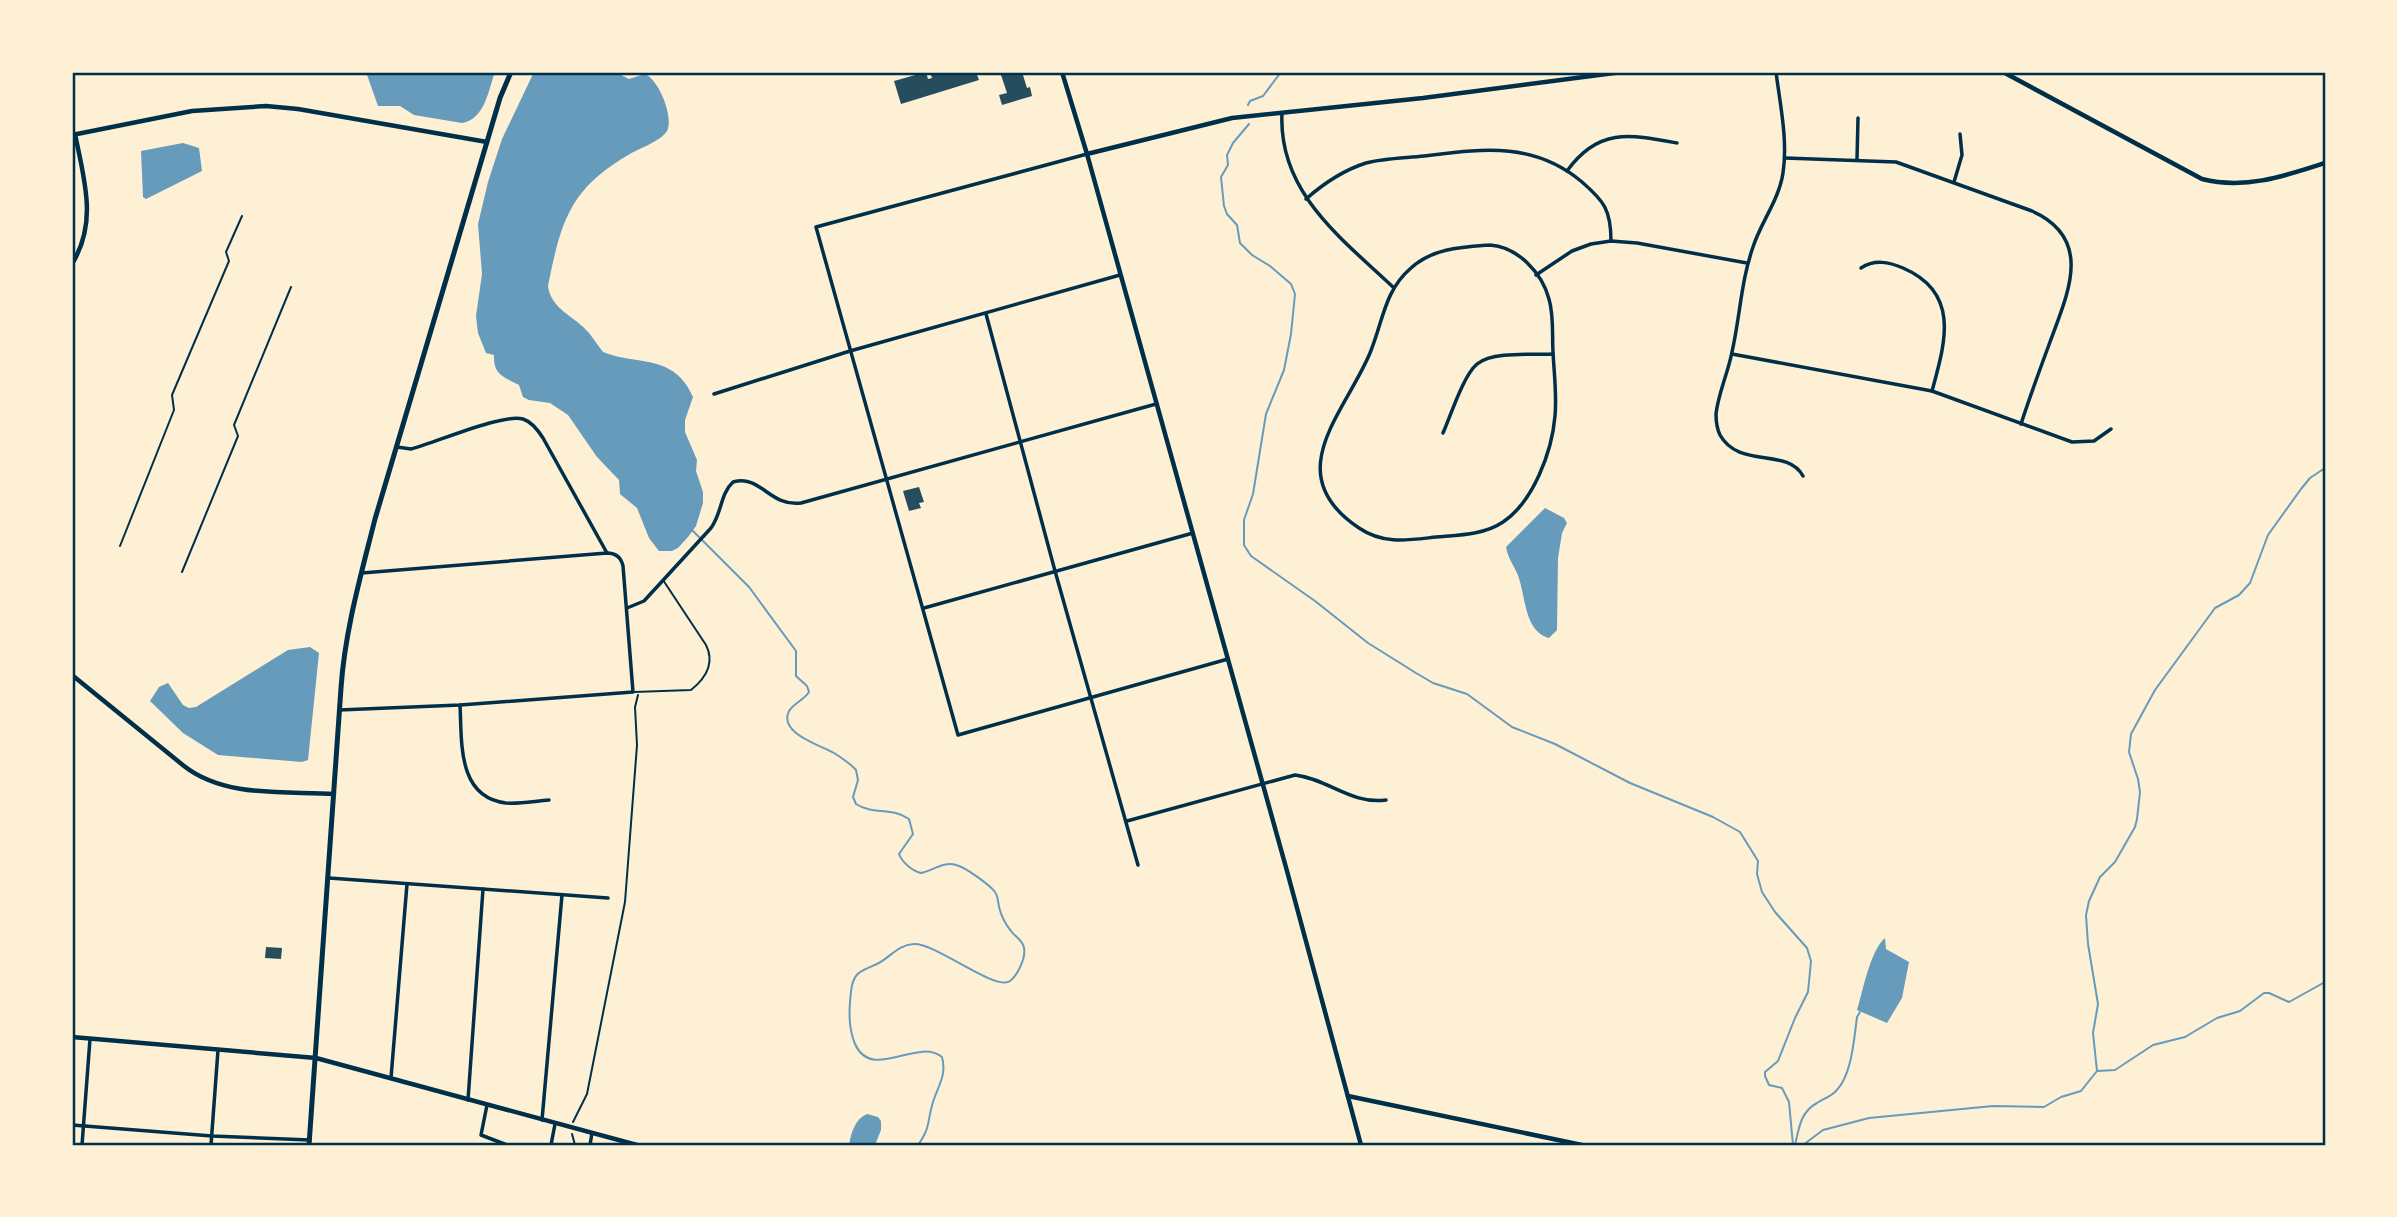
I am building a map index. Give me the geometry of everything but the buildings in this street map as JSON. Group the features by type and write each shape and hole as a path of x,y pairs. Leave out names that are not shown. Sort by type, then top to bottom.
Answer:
{"main road":[{"path":"1062,72 1263,783 1361,1145"},
{"path":"1087,154 1232,118 1423,98 1622,72"},
{"path":"2003,72 2202,179 2222,184 2256,182 2325,163"},
{"path":"310,1142 339,710 346,643 360,573 487,142 510,73"},
{"path":"72,264 82,246 88,216 86,190 74,135 192,111 266,106 298,109 487,142"},
{"path":"72,675 203,779 235,788 334,794"},
{"path":"72,1037 316,1058 637,1145"},
{"path":"1348,1096 1582,1145"}],"street":[{"path":"1776,72 1785,158 1780,188 1754,243 1748,263 1732,354 1716,414 1720,435 1737,452 1788,462 1803,476"},
{"path":"1282,111 1288,166 1306,199 1393,286"},
{"path":"1857,159 1858,118"},
{"path":"1954,182 1962,155 1960,134"},
{"path":"1567,171 1586,149 1612,138 1630,135 1676,143"},
{"path":"1306,199 1336,177 1364,164 1460,151 1492,149 1522,152 1567,171 1597,195 1607,208 1611,221 1611,241"},
{"path":"1087,154 816,227 850,351 958,735 1228,659"},
{"path":"1785,158 1896,162 2047,219 2063,236 2072,262 2071,283 2021,424"},
{"path":"1536,275 1572,251 1611,241 1637,243 1748,263"},
{"path":"1490,245 1508,249 1523,259 1536,275 1549,300 1556,400 1553,427 1534,486 1520,508 1502,523 1479,532 1399,541 1374,536 1353,524 1333,503 1323,482 1320,461 1324,440 1369,355 1393,286 1426,258 1439,251 1463,247 1490,245"},
{"path":"1861,268 1879,262 1899,267 1921,279 1936,295 1945,320 1946,337 1932,391"},
{"path":"714,394 850,351 1120,275"},
{"path":"986,314 1138,865"},
{"path":"1443,433 1470,373 1480,362 1497,357 1553,354"},
{"path":"1732,354 1932,391 2080,443 2094,441 2111,429"},
{"path":"627,608 644,601 702,537 719,516 726,490 738,481 755,483 780,501 793,504 1156,404"},
{"path":"397,447 415,448 509,419 519,418 529,422 543,438 607,553"},
{"path":"924,608 1193,533"},
{"path":"339,710 460,705 633,692 622,562 618,556 607,553 360,573"},
{"path":"460,705 464,766 474,787 498,802 549,800"},
{"path":"1127,821 1299,775 1363,801 1386,800"},
{"path":"329,878 608,898"},
{"path":"391,1078 407,884"},
{"path":"468,1100 483,889"},
{"path":"542,1120 562,894"},
{"path":"82,1145 90,1038"},
{"path":"211,1145 218,1049"},
{"path":"486,1105 481,1135 505,1145"},
{"path":"551,1145 555,1124"},
{"path":"72,1125 310,1142"},
{"path":"590,1145 592,1133"}],"lane":[{"path":"633,692 691,690 708,669 709,651 663,580"}],"path":[{"path":"120,546 174,410 173,396 229,261 226,252 242,216"},
{"path":"182,572 238,436 234,425 291,287"},
{"path":"575,1145 572,1128 576,1113 587,1094 625,902 637,744 635,707 639,692"}],"water":[{"path":"366,72 495,72 481,110 476,116 462,123 414,115 400,106 378,106"},
{"path":"534,72 615,72 629,79 645,74 655,83 667,108 669,125 664,135 610,167 594,180 571,208 558,243 548,286 559,307 591,335 603,352 665,367 676,373 693,397 685,420 685,432 697,460 696,471 703,492 703,503 696,526 678,548 672,551 659,551 649,538 637,508 620,494 619,480 597,457 568,415 550,403 523,397 519,385 497,371 494,355 486,353 478,333 476,316 482,274 478,224 502,139"},
{"path":"183,143 199,148 202,171 146,199 143,197 141,151"},
{"path":"1545,508 1564,518 1567,523 1562,533 1558,558 1557,630 1549,638 1534,628 1530,620 1520,581 1506,547"},
{"path":"310,647 319,653 308,760 302,762 218,755 183,733 150,701 159,687 168,683 183,705 196,707 288,650"},
{"path":"1885,938 1886,949 1909,962 1902,998 1887,1023 1857,1010 1871,961"},
{"path":"867,1114 878,1117 881,1121 881,1130 875,1145 849,1145 852,1131"}],"waterway":[{"path":"1248,105 1250,101 1263,96 1281,72"},
{"path":"1249,124 1227,155 1228,165 1221,177 1224,206 1237,225 1240,243 1291,284 1295,294 1284,370 1266,414 1253,494 1244,520 1244,545 1251,556 1368,643 1433,683 1467,694 1512,727 1555,744 1630,783 1713,817 1740,832 1758,861 1757,874 1762,892 1775,912 1807,948 1811,961 1808,992 1778,1061 1765,1072 1769,1085 1782,1088 1789,1102 1793,1145"},
{"path":"2097,1071 2093,1033 2098,1004 2086,915 2100,877 2115,862 2137,819 2140,792 2129,752 2131,734 2155,690 2215,608 2239,595 2250,583 2268,535 2310,478 2325,468"},
{"path":"692,530 749,587 796,651 796,676 807,686 809,692 789,711 789,726 802,737 834,753 856,770 858,780 853,797 856,804 896,813 909,819 913,834 899,854 908,866 921,873 952,864 977,877 995,892 1006,923 1023,945 1024,956 1018,970 1010,981 1003,983 979,974 936,951 914,944 899,949 856,976 850,998 850,1025 855,1044 863,1055 883,1060 932,1052 942,1057 941,1080 927,1128 918,1145"},
{"path":"1803,1145 1823,1130 1869,1118 1993,1106 2044,1107 2061,1097 2081,1091 2097,1071 2115,1070 2153,1045 2185,1037 2217,1018 2240,1011 2264,993 2289,1002 2325,982"},
{"path":"1795,1145 1801,1121 1807,1111 1836,1091 1846,1076 1860,1012"}]}
